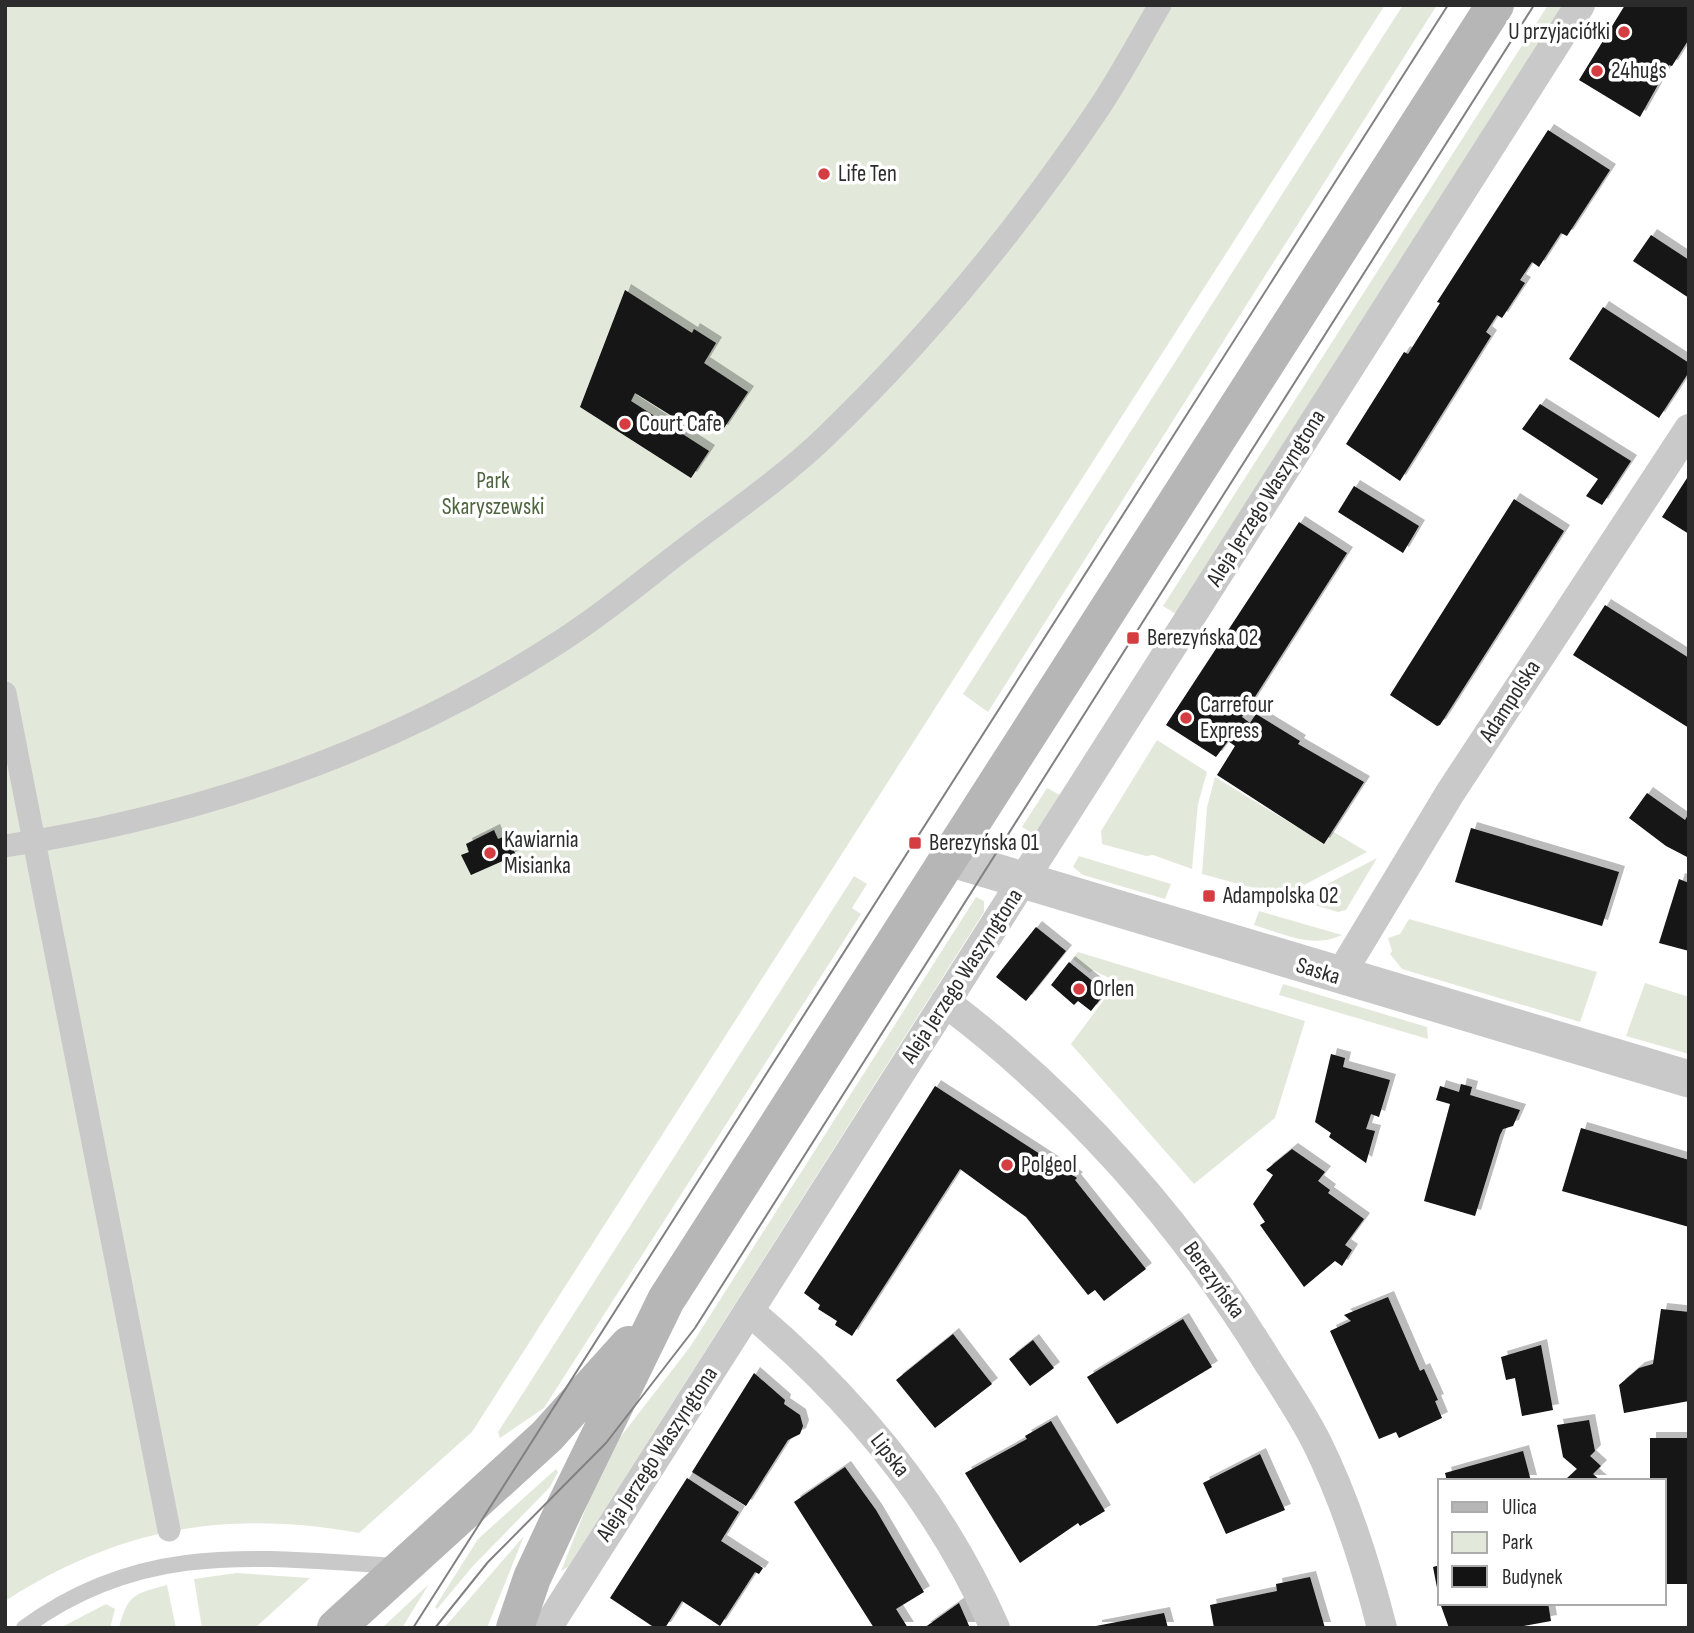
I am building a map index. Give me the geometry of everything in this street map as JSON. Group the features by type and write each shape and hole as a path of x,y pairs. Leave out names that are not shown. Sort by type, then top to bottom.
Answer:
{"main road":[{"name":"Aleja Jerzego Waszyngtona","path":"515,1628 532,1578 666,1300 1495,5"},
{"name":"Aleja Jerzego Waszyngtona","path":"336,1628 547,1436 581,1401 666,1300"}],"street":[{"path":"5,846 94,829 269,783 356,750 454,704 553,646 601,613 822,440 933,326 987,263 1100,107 1160,5"},
{"name":"Aleja Jerzego Waszyngtona","path":"547,1628 1580,5"},
{"name":"Adampolska","path":"1339,977 1450,793 1689,429"},
{"path":"5,693 169,1530"},
{"name":"Saska","path":"949,858 1339,977 1689,1079"},
{"name":"Berezyńska","path":"945,1002 985,1032 1059,1100 1130,1174 1184,1238 1236,1308 1317,1443 1350,1523 1382,1628"},
{"name":"Lipska","path":"749,1311 796,1350 894,1459 941,1526 995,1628"}],"lane":[{"path":"24,1628 67,1601 121,1576 176,1562 250,1556 403,1566"}],"green space":[{"name":"Park Skaryszewski","path":"5,5 1385,5 472,1432 359,1533 264,1523 175,1531 132,1541 90,1556 47,1576 5,1601"},
{"path":"1403,5 1437,5 988,712 963,694"},
{"path":"1548,5 1564,5 1176,614 1163,606"},
{"path":"1157,740 1207,772 1198,804 1192,869 1153,855 1146,856 1102,844 1101,831"},
{"path":"1215,777 1323,843 1332,831 1367,852 1283,896 1202,874 1207,807"},
{"path":"1047,788 1060,795 1035,835 1022,827"},
{"path":"1079,856 1171,884 1165,899 1083,875 1073,867"},
{"path":"1377,858 1346,910 1338,912 1297,900"},
{"path":"854,876 867,884 852,908 861,914 544,1408 500,1438 498,1432"},
{"path":"976,897 984,901 984,912 568,1567 561,1571 597,1480 618,1440 690,1347"},
{"path":"1259,911 1342,935 1320,941 1287,936 1254,925"},
{"path":"1409,919 1597,972 1580,1022 1402,969 1390,954 1392,951 1388,938 1400,934"},
{"path":"1078,952 1305,1021 1275,1118 1194,1184 1071,1044 1117,982 1093,970 1090,973 1073,959"},
{"path":"1645,983 1689,997 1689,1054 1626,1036"},
{"path":"1283,984 1427,1027 1428,1039 1279,995"},
{"path":"556,1469 558,1472 550,1487 473,1566 437,1609 435,1607 478,1539"},
{"path":"524,1536 487,1628 444,1628"},
{"path":"237,1573 310,1578 255,1628 202,1628 194,1579"},
{"path":"429,1584 402,1628 382,1628"},
{"path":"167,1585 176,1628 119,1628 126,1608 134,1597"},
{"path":"106,1604 115,1609 110,1628 60,1628"}],"building":[{"path":"1625,5 1689,5 1689,39 1672,66 1669,65 1640,117 1579,80"},
{"path":"1548,130 1610,170 1567,236 1561,233 1539,267 1532,262 1520,280 1525,283 1502,318 1497,315 1486,332 1491,336 1400,481 1346,444 1404,352 1408,354 1440,303 1437,302"},
{"path":"1651,235 1689,260 1689,298 1633,261"},
{"path":"625,290 692,333 694,329 716,343 704,363 748,392 722,431 691,411 683,423 635,393 631,401 709,451 691,478 580,407"},
{"path":"1603,307 1689,363 1689,372 1659,418 1569,359"},
{"path":"1540,404 1631,461 1602,505 1586,496 1598,479 1522,429"},
{"path":"1689,475 1689,534 1662,517"},
{"path":"1354,486 1419,526 1403,553 1338,512"},
{"path":"1514,499 1564,531 1437,726 1390,695"},
{"path":"1299,522 1347,553 1242,717 1250,723 1256,714 1300,741 1298,744 1364,782 1324,844 1217,775 1235,746 1228,741 1216,757 1166,725"},
{"path":"1605,605 1689,658 1689,728 1573,655"},
{"path":"1647,793 1685,820 1689,813 1689,858 1666,846 1629,818"},
{"path":"1471,828 1619,872 1602,926 1455,882"},
{"name":"Kawiarnia Misianka","path":"494,830 498,839 506,836 516,855 471,875 461,855 469,852 466,844"},
{"path":"1679,879 1689,883 1689,951 1659,943"},
{"path":"1036,927 1066,951 1026,1001 996,977"},
{"name":"Orlen","path":"1069,962 1106,992 1091,1011 1078,1001 1074,1005 1051,985"},
{"path":"1331,1054 1345,1058 1343,1067 1390,1080 1379,1117 1371,1114 1366,1129 1375,1131 1366,1163 1329,1137 1331,1133 1315,1122"},
{"path":"1461,1084 1472,1087 1470,1095 1520,1110 1513,1126 1503,1129 1500,1135 1475,1216 1424,1201 1450,1104 1436,1100 1440,1086 1459,1092"},
{"path":"935,1086 1077,1178 1075,1180 1146,1269 1104,1301 1095,1290 1088,1295 1026,1217 960,1169 852,1336 835,1325 837,1321 818,1309 820,1305 804,1293"},
{"path":"1581,1128 1689,1160 1689,1227 1562,1191"},
{"path":"1292,1149 1325,1172 1318,1181 1330,1190 1328,1193 1364,1219 1345,1245 1352,1250 1342,1266 1335,1261 1304,1287 1260,1225 1265,1222 1253,1204 1273,1175 1266,1170"},
{"path":"1388,1297 1420,1371 1424,1369 1438,1400 1435,1401 1442,1418 1399,1438 1396,1432 1379,1439 1330,1331 1351,1321 1344,1315"},
{"path":"1661,1309 1689,1312 1689,1401 1624,1413 1619,1385 1639,1368 1653,1364"},
{"path":"1183,1319 1212,1367 1117,1424 1087,1377"},
{"path":"953,1334 992,1384 935,1428 896,1380"},
{"path":"1033,1340 1054,1368 1030,1386 1009,1359"},
{"path":"1541,1345 1553,1410 1522,1416 1515,1378 1506,1380 1501,1357"},
{"path":"754,1373 785,1400 784,1404 800,1415 803,1426 800,1434 788,1440 746,1506 692,1472"},
{"path":"1589,1420 1595,1451 1590,1456 1601,1466 1593,1474 1599,1479 1567,1478 1577,1469 1563,1457 1557,1425"},
{"path":"1051,1421 1105,1511 1080,1526 1078,1523 1020,1563 965,1473 1027,1439 1025,1436"},
{"path":"1650,1438 1689,1438 1689,1584 1666,1584 1666,1479 1650,1479"},
{"path":"1523,1451 1530,1479 1446,1479 1445,1473"},
{"path":"1260,1454 1285,1510 1226,1534 1203,1483"},
{"path":"845,1467 876,1510 924,1592 896,1609 908,1628 874,1628 794,1502"},
{"path":"687,1478 739,1512 721,1541 763,1568 759,1574 755,1572 720,1626 682,1601 665,1628 655,1628 610,1598"},
{"path":"1438,1566 1438,1593 1433,1567"},
{"path":"1310,1577 1325,1628 1214,1628 1210,1605 1277,1591 1276,1584"},
{"path":"959,1603 970,1628 924,1628"},
{"path":"1441,1605 1548,1605 1551,1621 1513,1628 1449,1628"},
{"path":"1164,1613 1168,1628 1096,1628 1096,1626"}],"tram line":[{"path":"413,1628 1448,5"},
{"path":"435,1628 488,1562 606,1443 695,1328 1534,5"}],"place":[{"name":"U przyjaciółki","path":"1624,32"},
{"name":"24hugs","path":"1597,71"},
{"name":"Life Ten","path":"824,174"},
{"name":"Court Cafe","path":"625,424"},
{"name":"Berezyńska 02","path":"1133,638"},
{"name":"Carrefour Express","path":"1186,718"},
{"name":"Berezyńska 01","path":"915,843"},
{"name":"Kawiarnia Misianka","path":"490,853"},
{"name":"Adampolska 02","path":"1209,896"},
{"name":"Orlen","path":"1079,989"},
{"name":"Polgeol","path":"1007,1165"}]}
